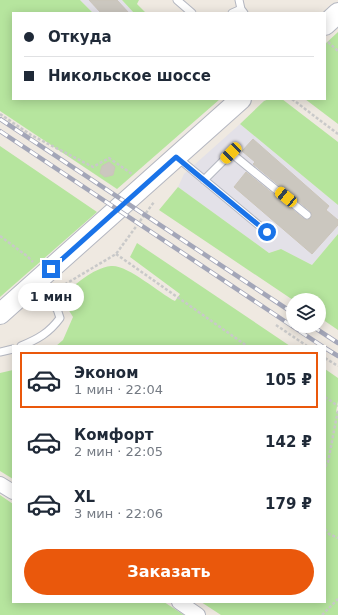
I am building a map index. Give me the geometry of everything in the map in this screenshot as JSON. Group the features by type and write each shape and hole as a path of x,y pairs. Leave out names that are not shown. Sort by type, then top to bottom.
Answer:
{"main road":[{"path":"326,24 338,13"},
{"path":"0,314 36,292 150,193 176,157 240,100"}],"street":[{"path":"0,484 12,491"},
{"path":"180,603 198,615"}],"lane":[{"path":"177,0 191,12"},
{"path":"240,0 242,11"},
{"path":"204,180 231,153 307,215"},
{"path":"176,157 267,232"},
{"path":"24,345 41,338 52,329 60,318 57,309 36,292"},
{"path":"0,352 12,349"}],"path":[{"path":"326,40 338,51"},
{"path":"293,100 338,134"},
{"path":"0,114 31,135 93,167 110,158 150,193 116,254 36,292"},
{"path":"0,236 27,256 35,264"},
{"path":"116,254 246,345"},
{"path":"276,325 306,345"},
{"path":"326,359 338,366"},
{"path":"326,398 338,406"},
{"path":"326,465 328,462 338,410"},
{"path":"326,530 329,534 338,538"},
{"path":"322,615 338,599"}],"shaded area":[{"path":"80,0 122,0 133,12 92,12"},
{"path":"240,124 338,205 338,234 312,265 281,249 269,253 178,187 184,174"}],"green space":[{"path":"0,0 80,0 92,12 12,12 12,100 219,100 117,189 0,111"},
{"path":"122,0 139,0 137,4 145,12 133,12"},
{"path":"338,32 338,124 306,100 326,100 326,43"},
{"path":"283,100 338,142 338,205 240,124 264,101"},
{"path":"0,146 97,212 0,297"},
{"path":"178,187 269,253 281,249 312,265 338,234 338,330 326,322 326,293 286,293 286,295 159,210"},
{"path":"137,243 289,345 57,345 63,340 73,317 60,296 90,274 104,267 111,266 126,270 175,301 180,294 130,257"},
{"path":"12,370 12,478 0,471 0,373"},
{"path":"326,370 338,378 338,401 336,412 338,412 338,615 221,615 203,603 326,603"},
{"path":"0,495 12,503 12,603 166,603 184,615 0,615"}],"building":[{"path":"89,0 117,0 128,12 100,12"},
{"path":"253,139 329,206 326,210 338,220 338,225 312,254 234,187 246,172 304,219 308,220 312,216 310,211 253,164 255,162 242,151"},
{"path":"109,162 115,167 113,175 105,177 100,173 102,166"}],"railway":[{"path":"0,119 286,308"},
{"path":"0,131 321,345"},
{"path":"323,333 338,343"},
{"path":"326,349 338,356"}],"route":[{"path":"51,269 176,157 267,232"}]}
